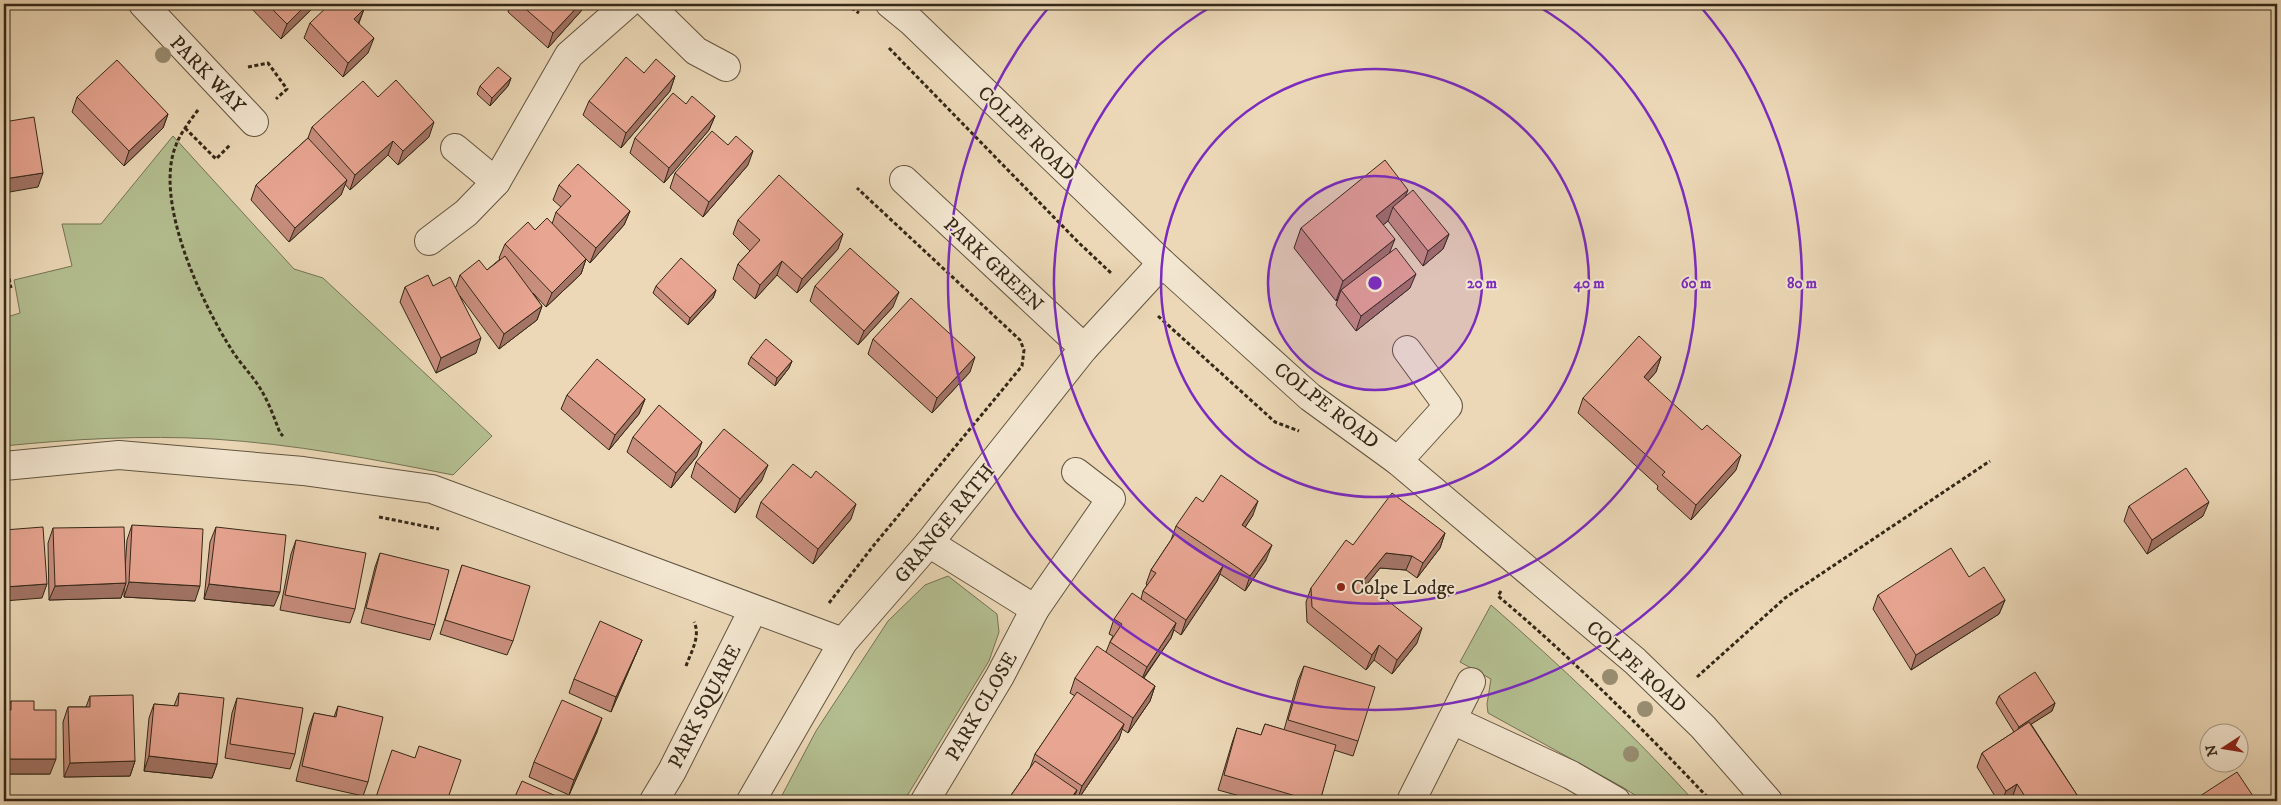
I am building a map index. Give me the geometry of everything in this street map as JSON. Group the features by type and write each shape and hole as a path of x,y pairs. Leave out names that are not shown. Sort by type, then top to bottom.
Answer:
{"street":[{"name":"PARK WAY","path":"143,4 254,122"},
{"path":"429,241 466,212 496,182 569,55 627,4"},
{"path":"648,4 696,51 726,68"},
{"name":"COLPE ROAD","path":"890,4 912,22 1162,263 1310,397 1398,460 1635,661 1703,727 1768,801"},
{"path":"455,148 496,182"},
{"name":"PARK GREEN","path":"904,180 1084,348"},
{"name":"GRANGE RATH","path":"752,801 843,642 929,543 1084,348 1162,263"},
{"path":"1398,460 1448,406 1407,350"},
{"path":"4,466 119,455 303,470 432,490 843,642"},
{"name":"PARK CLOSE","path":"925,801 1000,676 1036,610 1111,499 1076,472"},
{"path":"929,543 1036,610"},
{"name":"PARK SQUARE","path":"654,801 672,771 753,610"},
{"path":"1412,799 1472,682"},
{"path":"1452,720 1571,775 1616,801"}],"path":[{"path":"846,4 864,17"},
{"path":"888,46 1079,243 1275,422 1290,429 1303,431"},
{"path":"198,110 175,146 169,183 181,244 206,300 232,351 258,384 280,433 287,438"},
{"path":"827,606 874,545 1022,366 1024,350 1020,340 857,188"},
{"path":"4,253 11,288"},
{"path":"1673,698 1785,598 1990,461"},
{"path":"376,516 444,530"},
{"path":"1502,590 1498,596 1540,632 1658,745 1711,801"},
{"path":"685,669 695,643 697,628 691,616"}],"green space":[{"path":"173,136 294,269 323,278 492,436 453,475 303,448 213,439 161,437 108,438 4,446 4,318 20,313 14,280 72,266 62,224 101,224"},
{"path":"948,576 997,614 999,632 989,661 904,801 779,801 816,731 888,621 925,585"},
{"path":"1491,605 1595,700 1694,801 1644,801 1488,713 1487,704 1491,679 1460,662"}],"building":[{"path":"267,4 307,4 287,24"},
{"path":"330,4 358,4 364,9 354,19 374,38 348,63 310,23"},
{"path":"520,4 580,4 553,33"},
{"path":"626,57 644,73 656,59 675,76 626,133 589,101"},
{"path":"117,60 168,114 129,151 77,97"},
{"path":"498,67 511,78 492,98 480,86"},
{"path":"396,80 434,122 403,151 393,141 355,175 312,127 363,81 378,97"},
{"path":"673,93 686,104 692,96 715,116 669,168 635,138"},
{"path":"34,117 43,173 4,179 4,122"},
{"path":"712,131 728,145 736,136 753,151 709,202 675,173"},
{"path":"308,138 347,180 295,228 256,185"},
{"path":"1385,160 1408,190 1376,216 1395,239 1343,281 1301,228"},
{"path":"578,164 630,211 596,248 556,212 571,196 559,185"},
{"path":"779,175 843,234 802,279 782,261 760,285 738,264 760,240 738,220"},
{"path":"1413,190 1449,234 1428,251 1393,207"},
{"path":"547,218 586,259 552,293 505,244 528,222 535,230"},
{"path":"850,248 899,292 864,331 815,286"},
{"path":"1396,248 1416,274 1361,316 1341,290"},
{"path":"505,256 542,306 504,334 460,275 479,260 487,270"},
{"path":"681,258 716,290 690,318 656,286"},
{"path":"428,275 433,286 450,277 481,338 441,358 405,287"},
{"path":"911,298 975,357 937,398 873,339"},
{"path":"1639,336 1661,357 1644,377 1702,430 1707,425 1741,455 1696,505 1662,475 1665,472 1583,398"},
{"path":"766,339 792,361 777,378 751,357"},
{"path":"597,359 645,399 615,435 567,395"},
{"path":"659,405 702,442 676,473 633,437"},
{"path":"724,429 768,465 740,499 696,462"},
{"path":"793,464 811,478 816,471 856,504 818,549 761,502"},
{"path":"2186,468 2209,502 2152,540 2129,506"},
{"path":"1221,475 1258,501 1242,525 1272,545 1250,576 1176,526 1196,497 1203,502"},
{"name":"Colpe Lodge","path":"1392,493 1445,533 1423,563 1412,556 1386,553 1363,581 1422,628 1397,660 1379,645 1372,655 1312,607 1311,588 1346,540 1353,545"},
{"path":"132,525 203,529 200,586 129,582"},
{"path":"43,527 47,584 4,587 4,530"},
{"path":"124,527 126,583 55,586 53,528"},
{"path":"216,527 286,535 280,592 209,584"},
{"path":"1175,534 1223,566 1186,620 1143,591 1156,573 1151,570"},
{"path":"296,540 366,553 355,609 285,595"},
{"path":"1951,548 1969,577 1984,567 2005,600 1916,655 1878,595"},
{"path":"380,553 449,570 435,625 366,608"},
{"path":"462,565 530,586 513,641 445,620"},
{"path":"1132,593 1176,623 1147,667 1110,642 1122,624 1114,619"},
{"path":"600,621 642,640 616,697 574,679"},
{"path":"1097,646 1155,686 1133,718 1075,678"},
{"path":"1304,666 1375,687 1358,741 1288,720"},
{"path":"2035,672 2055,703 2019,727 1999,696"},
{"path":"1077,692 1124,724 1082,786 1035,754"},
{"path":"179,693 224,698 217,764 149,756 154,704 178,706"},
{"path":"133,695 135,761 70,763 68,707 90,707 90,696"},
{"path":"237,698 303,708 295,754 230,744"},
{"path":"562,700 602,718 574,780 534,762"},
{"path":"11,701 34,701 34,710 56,710 56,759 4,759 4,710 11,710"},
{"path":"338,706 383,717 368,782 302,766 314,713 336,717"},
{"path":"2029,722 2081,801 2028,801 2017,784 2006,791 1982,753"},
{"path":"1265,724 1336,745 1320,801 1313,801 1224,775 1237,728 1261,735"},
{"path":"419,746 461,760 447,801 375,800 392,750 415,758"},
{"path":"1035,761 1077,790 1069,801 1007,801"},
{"path":"2237,772 2255,799 2251,801 2203,801 2200,796"},
{"path":"522,781 565,800 565,801 513,801"}],"place":[{"name":"Colpe Lodge","path":"1341,587"}]}
